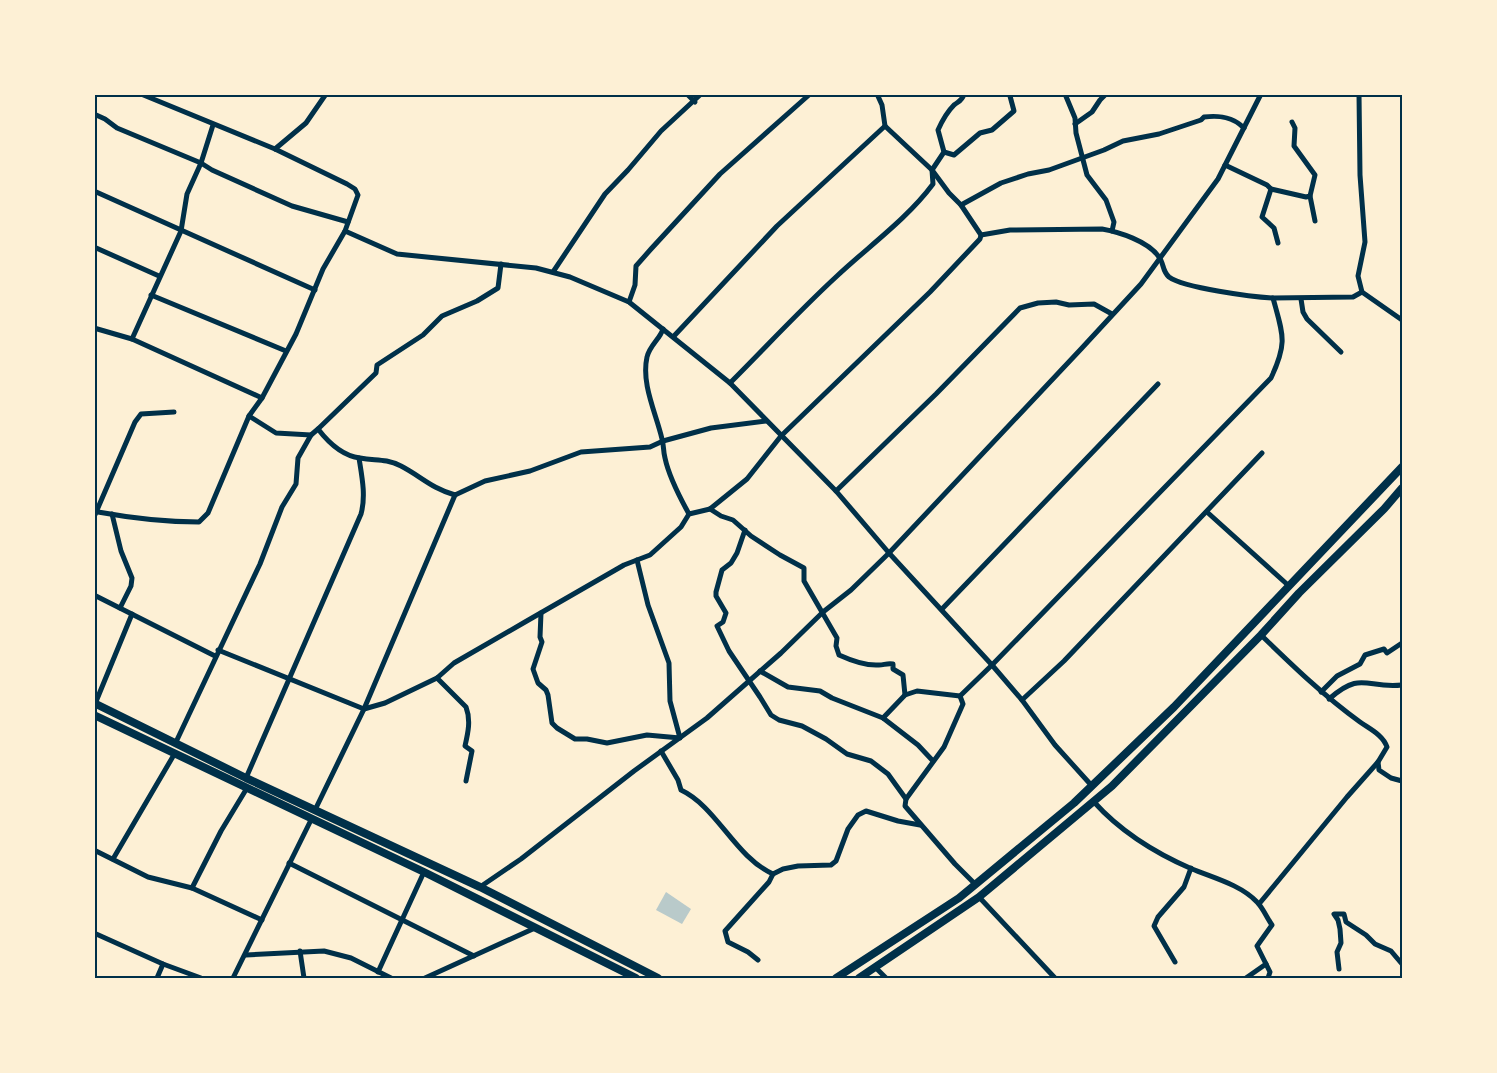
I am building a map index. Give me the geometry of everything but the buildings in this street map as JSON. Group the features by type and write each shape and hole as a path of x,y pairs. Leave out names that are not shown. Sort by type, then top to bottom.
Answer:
{"highway":[{"path":"836,978 959,898 1092,786 1174,707 1402,467"},
{"path":"859,978 979,897 1094,802 1182,716 1402,488"}],"main road":[{"path":"95,704 246,778 480,887 658,978"},
{"path":"94,715 300,815 424,872 636,978"},
{"path":"300,815 305,805"}],"street":[{"path":"141,94 154,97 213,125 275,149 355,189 358,195 345,231 334,247 296,334 262,398 249,416 208,513 199,522 162,521 112,514 96,515 135,422 141,414 174,412"},
{"path":"275,149 306,123 326,94"},
{"path":"687,94 695,102"},
{"path":"553,272 604,194 661,131 701,94"},
{"path":"629,302 635,285 636,266 720,174 810,94"},
{"path":"877,94 882,105 885,126 932,170 961,205 981,236"},
{"path":"730,383 836,276 914,207 933,184 932,170 944,152 938,130 964,94"},
{"path":"944,152 954,154 980,133 992,130 1010,116 1014,111 1010,96 1012,94"},
{"path":"1065,94 1075,117 1076,133 1088,175 1106,200 1114,222 1112,231"},
{"path":"1075,124 1092,112 1106,94"},
{"path":"480,887 522,859 573,817 707,718 823,612 851,590 889,553 1141,284 1218,179 1261,94"},
{"path":"1359,94 1360,175 1365,242 1359,276 1362,292 1402,320"},
{"path":"94,114 117,128 292,206 348,222"},
{"path":"961,205 1001,183 1049,170 1123,141 1159,134 1204,117 1221,116 1237,120 1244,128"},
{"path":"1292,122 1295,128 1294,146 1315,175 1310,196 1316,221"},
{"path":"132,339 181,231 187,194 201,164 213,125"},
{"path":"674,336 777,226 885,126"},
{"path":"1225,165 1267,185 1270,189 1306,198 1310,196"},
{"path":"1270,189 1262,217 1274,228 1278,243"},
{"path":"94,191 315,290"},
{"path":"981,236 1010,230 1102,229 1142,243 1160,257 1163,268 1170,277 1218,291 1254,297 1301,299 1353,297 1362,292"},
{"path":"345,231 397,254 536,267 629,302 730,383 836,491 889,553 992,665 1022,700 1055,745 1092,786"},
{"path":"94,596 217,653 364,709 385,703 437,678 454,663 624,566 650,555 681,527 689,513 710,509 747,479 781,436 978,243 981,236"},
{"path":"94,247 159,276"},
{"path":"176,742 260,564 282,507 296,484 297,458 311,435 376,374 378,365 423,335 442,316 477,301 498,288 501,264"},
{"path":"151,296 286,351"},
{"path":"960,696 1271,378 1283,349 1282,332 1273,297"},
{"path":"1301,299 1303,312 1307,319 1341,352"},
{"path":"836,491 1020,308 1038,303 1056,302 1069,305 1094,304 1112,314"},
{"path":"94,328 132,339 262,398"},
{"path":"663,328 662,334 650,348 647,359 649,393 663,441 665,459 678,494 689,513"},
{"path":"942,609 1158,384"},
{"path":"249,416 276,433 311,435"},
{"path":"315,810 364,709 455,495 486,481 530,471 581,452 650,447 663,441 711,428 765,421"},
{"path":"318,429 342,452 359,458 385,459 416,475 429,485 455,495"},
{"path":"1022,700 1064,661 1262,453"},
{"path":"246,778 362,514 364,493 359,458"},
{"path":"710,509 733,520 751,536 804,568 804,581 837,638 838,655 849,660 880,666 885,663 894,664 893,669 903,675 905,695"},
{"path":"1207,512 1289,586"},
{"path":"112,514 121,551 132,578 131,586 120,608"},
{"path":"745,530 737,553 719,578 716,596 726,614 723,622 717,626 718,632 729,651 771,715 779,720 808,729 847,754 871,761 888,774 906,799"},
{"path":"637,561 648,605 669,663 670,701 680,738"},
{"path":"95,704 132,614"},
{"path":"541,614 540,637 542,642 533,669 538,683 549,695 552,723 557,728 575,739 607,743 646,735 680,738"},
{"path":"1259,904 1378,762 1386,747 1385,742 1377,733 1329,699 1261,635"},
{"path":"1321,692 1337,676 1360,664 1365,655 1384,649 1387,653 1402,643"},
{"path":"760,671 788,687 820,691 883,718 933,761"},
{"path":"437,678 466,707 468,713 469,729 465,746 472,751 466,781"},
{"path":"1329,699 1338,691 1356,682 1387,687 1402,685"},
{"path":"883,718 905,695 917,691 960,696"},
{"path":"960,696 963,704 944,747 906,799 905,806 975,884"},
{"path":"662,751 681,790 690,794 731,840 764,870 773,874"},
{"path":"113,859 175,753"},
{"path":"1378,762 1379,770 1384,774 1396,781 1402,781"},
{"path":"192,888 221,831 247,788"},
{"path":"1094,802 1107,817 1154,850 1227,882 1259,904 1272,925 1257,946 1270,972 1268,978"},
{"path":"758,960 728,942 725,931 760,894 773,874 783,868 831,865 836,861 848,829 858,815 866,811 920,825"},
{"path":"233,978 311,820"},
{"path":"94,850 148,877 192,888 262,920"},
{"path":"289,863 474,956"},
{"path":"1175,962 1154,926 1158,917 1184,886 1191,868"},
{"path":"378,972 424,872"},
{"path":"979,897 1055,978"},
{"path":"1339,969 1337,952 1341,943 1340,929 1334,914 1344,914 1346,922 1375,944 1391,951 1402,964"},
{"path":"425,978 535,928"},
{"path":"94,933 163,964 201,978"},
{"path":"300,951 304,978"},
{"path":"246,955 324,951 361,962 391,978"},
{"path":"157,978 163,964"},
{"path":"1246,978 1266,964"},
{"path":"875,967 886,978"}],"shaded area":[{"path":"666,892 691,909 682,924 656,910"}]}
